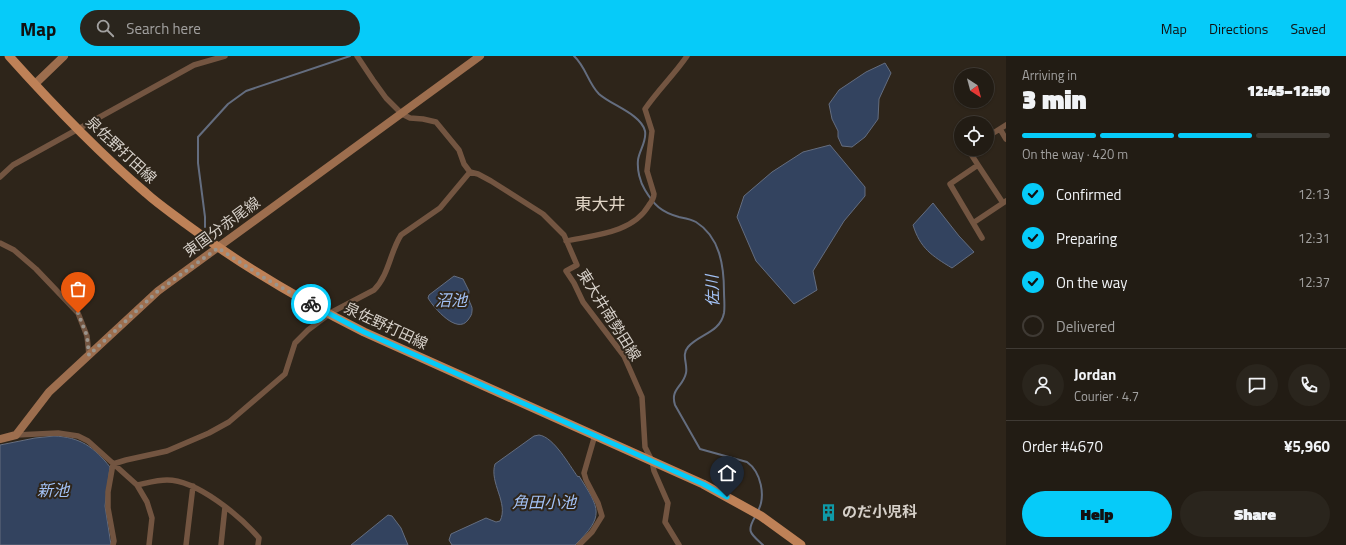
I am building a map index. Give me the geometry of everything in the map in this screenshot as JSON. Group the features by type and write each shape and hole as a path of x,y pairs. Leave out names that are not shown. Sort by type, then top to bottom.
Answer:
{"main road":[{"name":"泉佐野打田線","path":"9,56 78,129 146,193 218,248 266,279 328,314 364,332 703,484 761,516 801,545"}],"street":[{"path":"35,84 64,56"},
{"path":"0,177 13,165 194,65 225,56"},
{"path":"113,464 167,451 229,422 285,374 295,343 308,330 328,314 379,286 392,258 397,241 401,235 440,208 470,172 464,164 459,150 436,122 410,118 402,114 386,98 357,56"},
{"name":"東国分赤尾線","path":"16,435 49,392 158,291 480,56"},
{"path":"566,241 617,230 626,226 645,212 654,197 647,170 652,131 645,108 657,91 675,73 687,56"},
{"path":"994,133 1006,125"},
{"path":"1000,129 1006,139"},
{"path":"972,156 1004,202 973,223"},
{"path":"978,165 950,184 982,238"},
{"name":"東大井南勢田線","path":"470,172 478,174 491,181 543,214 564,235 577,265 566,271 574,283 583,302 624,356 642,397 645,447 668,503 665,522 679,545"},
{"path":"0,243 14,250 36,269 78,313 87,336 89,355"},
{"path":"0,439 16,435 58,433 78,436 88,441 137,485 147,502 152,518 149,545"},
{"path":"579,545 592,532 602,516 598,503 584,473 595,435"},
{"path":"113,464 108,492 108,508 114,541 113,545"},
{"path":"137,485 167,480 184,482 193,486 225,507 252,529 259,538 258,545"},
{"path":"186,545 193,486"},
{"path":"221,545 225,507"}],"water":[{"path":"885,63 891,73 879,99 878,119 865,137 852,147 842,146 838,137 838,131 832,119 829,104 839,90 866,72"},
{"path":"830,145 865,187 865,196 844,221 813,271 817,290 794,304 756,261 737,217 744,196 772,172 803,152"},
{"path":"933,203 959,236 974,252 952,268 938,259 923,246 913,225"},
{"name":"沼池","path":"454,276 463,279 469,291 472,312 468,320 463,324 452,322 446,318 435,308 428,298 429,295"},
{"name":"角田小池","path":"539,435 545,437 556,446 578,477 579,476 595,505 595,519 585,535 575,545 452,545 449,540 451,534 486,518 496,522 500,521 502,507 495,478 495,464 534,436"},
{"name":"新池","path":"54,436 71,438 86,444 110,467 105,506 111,545 0,545 0,445"},
{"path":"388,515 392,516 401,528 408,545 351,545"}],"waterway":[{"path":"205,227 198,163 198,137 228,104 246,91 350,56"},
{"name":"佐川","path":"574,56 578,60 595,90 604,98 632,115 642,125 645,135 638,160 638,172 643,187 652,200 667,213 690,219 704,228 715,244 719,253 724,282 724,313 722,320 714,329 693,343 686,350 686,373 675,392 674,400 675,405 700,449 747,462 752,466 759,478 762,492 762,498 758,511"},
{"name":"佐川","path":"755,517 750,530 755,538 763,545"}],"way so far":[{"path":"78,313 87,336 89,355 158,291 218,248 266,279 311,304"}],"place":[{"name":"のだ小児科","path":"829,512"}],"district":[{"name":"東大井","path":"600,204"}],"route":[{"path":"311,304 364,332 670,469 727,497"}]}
